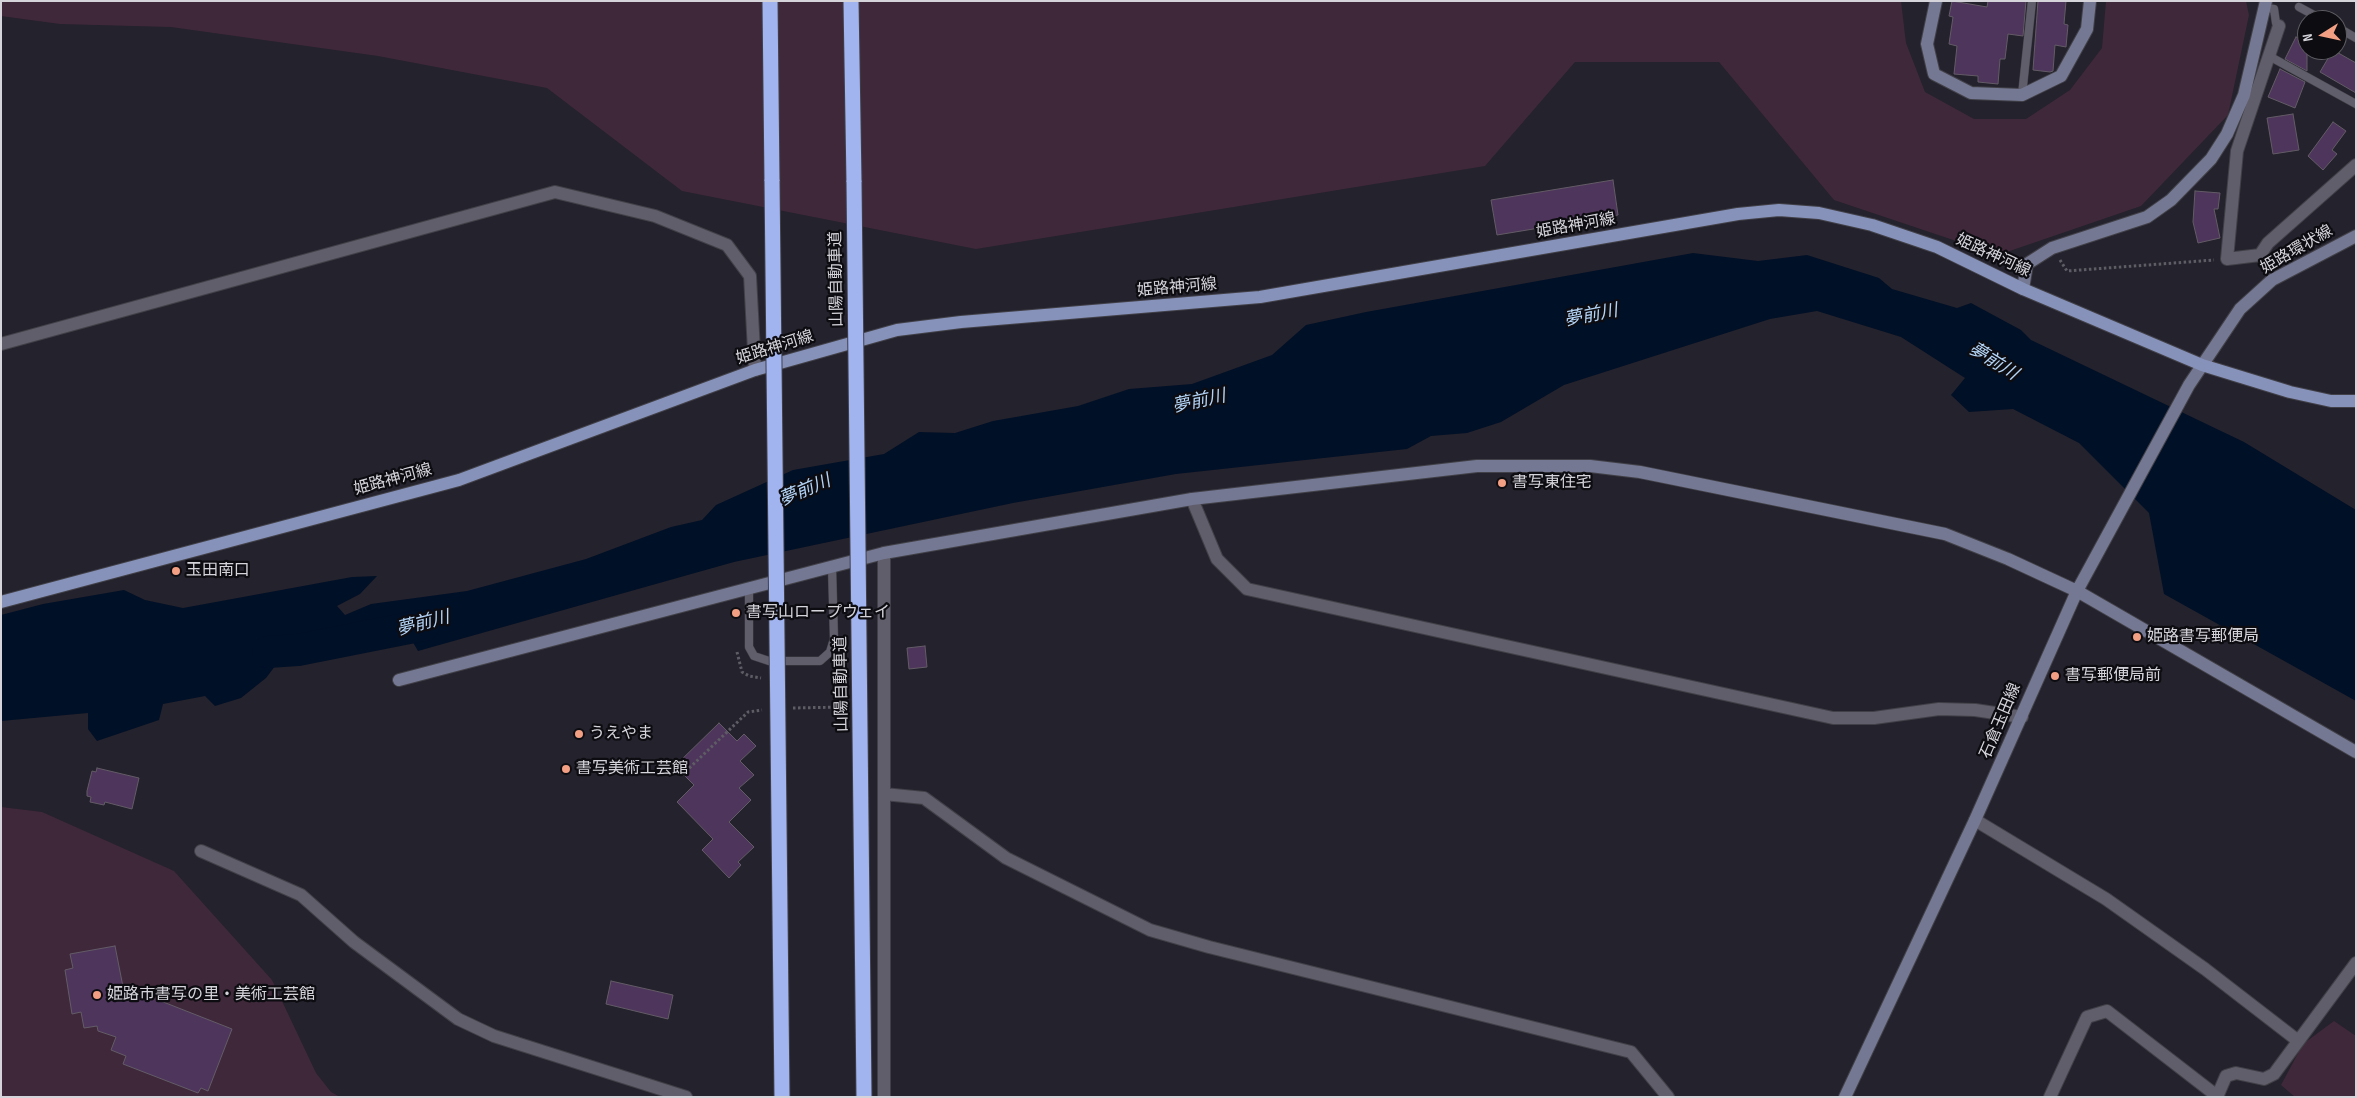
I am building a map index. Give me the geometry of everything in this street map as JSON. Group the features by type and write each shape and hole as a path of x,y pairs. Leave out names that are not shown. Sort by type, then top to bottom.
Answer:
{"highway":[{"path":"770,1 782,1097"},
{"name":"山陽自動車道","path":"851,1 864,1097"}],"main road":[{"name":"姫路神河線","path":"1,602 459,480 755,370 897,330 961,322 1260,297 1728,216 1779,210 1819,214 1872,225 1937,247 2023,289 2202,365 2290,392 2331,401 2356,401"}],"street":[{"path":"1936,1 1927,44 1934,74 1971,93 2022,95 2061,76 2087,29 2090,1"},
{"path":"2023,289 2027,264 2057,246 2147,217 2171,200 2211,159 2227,134 2244,95 2266,4"},
{"path":"2279,26 2237,151 2228,259 2260,255 2268,242 2356,164"},
{"path":"1,344 555,192 655,216 727,245 750,276 755,370"},
{"name":"姫路環状線","path":"2202,365 2240,309 2272,280 2356,236"},
{"name":"石倉玉田線","path":"1845,1097 1975,820 2077,591 2189,385 2202,365"},
{"path":"398,680 884,553 1192,499 1477,466 1590,466 1640,472 1945,534 2008,558 2077,591 2356,752"},
{"path":"1192,499 1217,558 1247,589 1832,718 1874,718 1939,709 1975,710 2022,717"},
{"path":"884,553 884,1097"},
{"path":"884,794 924,798 1006,858 1150,930 1209,947 1631,1052 1668,1097"},
{"path":"1975,820 2106,899 2205,969 2296,1040"},
{"path":"201,851 301,895 354,942 458,1019 494,1036 686,1097"},
{"path":"2050,1097 2087,1017 2107,1011 2217,1096 2226,1076 2236,1073 2264,1079 2274,1074 2296,1040 2356,963"}],"lane":[{"path":"2022,95 2032,1"},
{"path":"2266,4 2274,9 2276,23 2279,26"},
{"path":"2299,7 2305,10"},
{"path":"2269,56 2356,104"},
{"path":"749,588 749,647 754,656 770,662 820,661 830,652 834,639 832,567"}],"path":[{"path":"2057,246 2061,265 2067,271 2228,259"},
{"path":"737,646 739,666 749,676 761,678 762,686"},
{"path":"763,702 763,709"}],"shaded area":[{"path":"1,1 1901,1 1906,43 1925,92 1974,119 2026,119 2070,90 2102,48 2106,1 2246,1 2249,15 2228,115 2141,206 1998,255 1834,200 1719,62 1575,62 1485,166 976,249 682,191 547,88 378,56 171,27 60,24 1,16"},
{"path":"1,807 42,812 174,871 272,980 316,1073 331,1092 340,1097 1,1097"},
{"path":"2334,1021 2356,1036 2356,1097 2295,1097 2281,1085 2303,1044"}],"water":[{"path":"1693,253 1758,261 1807,255 1879,278 1892,289 1957,308 1971,303 2021,330 2031,340 2244,442 2356,510 2356,701 2164,594 2149,513 2079,443 2013,409 1969,412 1951,395 1965,378 1901,337 1817,311 1770,319 1564,385 1501,422 1467,433 1431,436 1407,449 1176,474 1013,503 734,562 418,651 411,639 402,636 371,633 285,653 266,678 241,698 215,706 205,696 163,704 159,720 97,741 88,729 88,713 1,721 1,615 43,604 124,590 145,600 183,608 352,577 377,576 360,594 337,606 345,615 371,604 467,591 586,559 671,527 702,520 716,505 793,470 884,454 919,432 955,433 993,421 1078,406 1129,389 1192,384 1272,355 1306,325 1366,312"}],"building":[{"path":"1952,1 1987,7 1988,1 2026,1 2023,36 2008,34 2005,59 2000,59 1998,84 1978,82 1978,76 1954,74 1957,46 1949,44 1953,17 1949,16"},
{"path":"2038,1 2066,1 2064,24 2068,25 2066,47 2055,45 2053,71 2050,72 2033,70"},
{"path":"2297,37 2297,60 2307,60 2307,71 2285,59"},
{"path":"2347,58 2356,63 2356,93 2320,72 2327,60 2347,60"},
{"path":"2280,69 2305,82 2295,108 2268,97"},
{"path":"2293,114 2299,150 2273,154 2267,118"},
{"path":"2333,122 2346,131 2332,150 2337,154 2323,170 2308,156"},
{"path":"1613,180 1618,215 1497,235 1491,200"},
{"path":"2195,191 2220,193 2218,209 2214,209 2220,238 2198,243 2193,222"},
{"path":"925,646 927,667 909,669 907,648"},
{"path":"719,723 737,741 744,734 756,746 740,761 754,775 739,788 751,800 729,822 754,847 738,862 741,865 729,878 702,850 713,839 677,802 694,785 675,766"},
{"path":"97,768 139,778 132,809 105,802 104,805 90,802 91,797 87,796 87,791 92,771 96,772"},
{"path":"115,946 125,997 136,994 147,999 148,996 232,1029 208,1091 201,1088 198,1093 123,1064 126,1056 111,1050 116,1037 98,1031 97,1026 84,1028 81,1012 72,1014 65,970 73,968 70,954"},
{"path":"611,981 673,995 668,1019 606,1004"}],"waterway":[{"name":"夢前川","path":"268,652 298,650 424,625"}],"place":[{"name":"書写東住宅","path":"1502,483"},
{"name":"玉田南口","path":"176,571"},
{"name":"書写山ロープウェイ","path":"736,613"},
{"name":"姫路書写郵便局","path":"2137,637"},
{"name":"書写郵便局前","path":"2055,676"},
{"name":"うえやま","path":"579,734"},
{"name":"書写美術工芸館","path":"566,769"},
{"name":"姫路市書写の里・美術工芸館","path":"97,995"}]}
